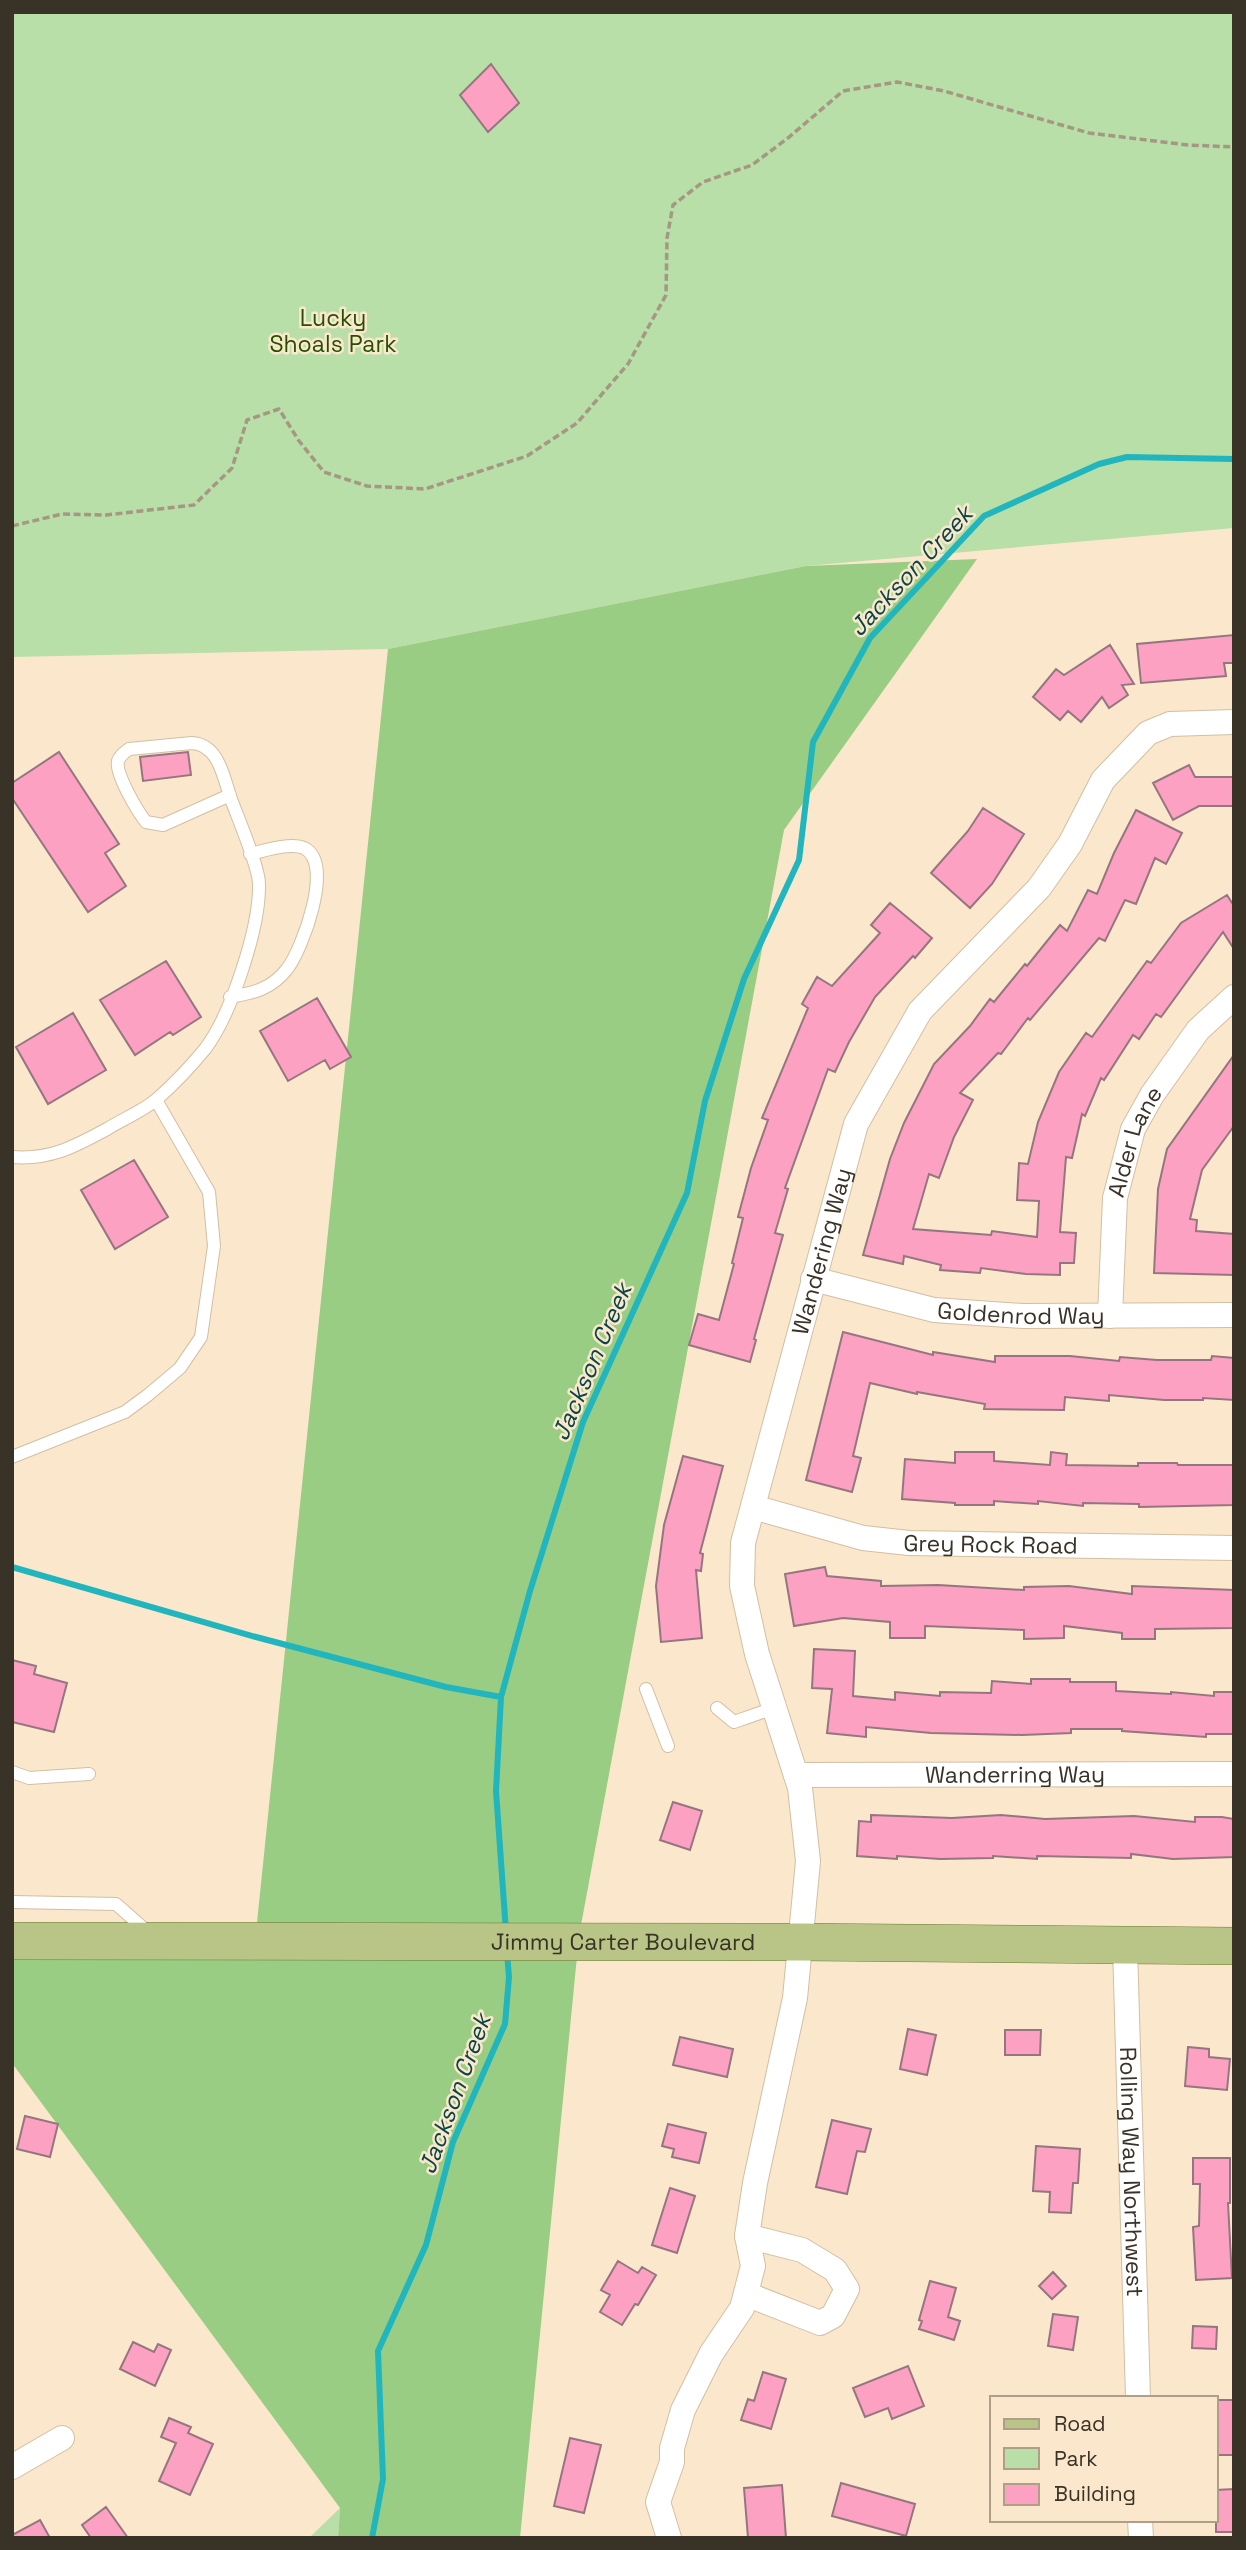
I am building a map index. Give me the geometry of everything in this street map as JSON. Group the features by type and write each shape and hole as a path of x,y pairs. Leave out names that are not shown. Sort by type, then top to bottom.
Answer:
{"main road":[{"name":"Jimmy Carter Boulevard","path":"12,1941 800,1942 1234,1946"}],"street":[{"name":"Wandering Way","path":"669,2538 659,2502 672,2462 672,2448 683,2410 711,2354 742,2308 753,2266 747,2236 755,2183 795,1998 808,1861 800,1788 757,1654 742,1586 743,1543 856,1124 920,1011 1039,888 1070,844 1104,780 1148,733 1170,724 1234,722"},
{"name":"Alder Lane","path":"1110,1316 1115,1198 1133,1129 1152,1095 1198,1030 1234,998"},
{"name":"Goldenrod Way","path":"813,1279 934,1310 1023,1316 1234,1315"},
{"name":"Grey Rock Road","path":"752,1507 863,1538 909,1544 1234,1548"},
{"name":"Wanderring Way","path":"796,1775 1234,1774"},
{"name":"Rolling Way Northwest","path":"1125,1946 1138,2396"},
{"path":"746,2294 820,2323 833,2316 848,2289 835,2270 802,2250 747,2236"},
{"path":"12,2467 62,2438"}],"lane":[{"path":"12,1157 36,1159 79,1144 156,1100 205,1048 247,956 258,911 259,881 230,795 216,757 202,744 192,743 129,749 122,754 117,763 120,776 146,822 163,825 230,795"},
{"path":"230,998 261,991 286,970 312,918 316,892 314,865 309,852 303,848 291,847 250,854"},
{"path":"12,1457 125,1412 180,1368 201,1337 214,1246 209,1192 156,1100"},
{"path":"646,1689 668,1746"},
{"path":"717,1708 734,1723 774,1707"},
{"path":"12,1772 29,1778 89,1773"},
{"path":"12,1902 116,1904 158,1941"}],"path":[{"path":"12,526 62,514 106,515 194,505 232,468 247,420 279,409 299,441 324,472 367,486 425,489 527,456 577,423 628,364 666,295 667,239 673,205 703,182 752,165 843,91 897,82 944,91 1089,133 1188,145 1234,147"}],"green space":[{"name":"Lucky Shoals Park","path":"12,12 1234,12 1234,528 806,566 388,649 12,657"},
{"path":"977,559 784,830 579,1936 520,2538 338,2538 340,2508 12,2063 12,1936 255,1942 388,649 806,566"},
{"path":"340,2508 338,2538 309,2538"}],"building":[{"path":"491,64 519,103 488,132 460,95"},
{"path":"1234,635 1234,663 1224,663 1226,676 1141,683 1137,644"},
{"path":"1110,645 1134,684 1122,685 1128,695 1109,708 1102,697 1081,722 1068,711 1060,720 1033,697 1056,669 1064,675"},
{"path":"59,752 119,844 105,853 126,886 88,912 12,798 12,783"},
{"path":"188,752 191,775 143,781 140,757"},
{"path":"1189,765 1195,777 1234,777 1234,806 1199,806 1173,820 1153,783"},
{"path":"983,808 1024,834 992,884 970,908 931,873 968,831"},
{"path":"1136,810 1182,833 1166,864 1155,858 1136,904 1125,900 1105,941 1099,938 1030,1020 1028,1018 1001,1054 998,1053 960,1093 973,1100 954,1137 939,1178 929,1174 913,1229 991,1235 992,1231 1037,1237 1039,1201 1017,1200 1019,1163 1028,1164 1038,1122 1059,1072 1086,1033 1092,1037 1147,961 1151,963 1181,923 1227,895 1234,906 1234,949 1223,932 1161,1017 1156,1014 1139,1039 1133,1035 1104,1080 1101,1078 1085,1116 1082,1114 1072,1158 1066,1157 1060,1232 1076,1233 1074,1263 1060,1263 1060,1275 981,1268 980,1273 940,1270 941,1265 904,1256 903,1264 863,1255 890,1159 904,1123 934,1064 970,1026 990,999 994,1002 1025,964 1027,966 1060,925 1067,931 1088,890 1097,894"},
{"path":"890,903 932,938 875,997 835,1072 828,1069 785,1188 788,1189 775,1233 783,1235 750,1362 689,1345 698,1314 719,1320 743,1218 738,1217 768,1120 762,1118 808,1008 802,1004 817,977 832,986 880,933 871,925"},
{"path":"166,961 201,1017 173,1035 170,1032 135,1055 100,1000"},
{"path":"317,998 351,1057 330,1069 325,1060 288,1081 260,1031"},
{"path":"73,1013 106,1070 48,1104 16,1047"},
{"path":"1234,1055 1234,1126 1202,1170 1190,1219 1197,1220 1196,1231 1234,1234 1234,1275 1154,1273 1158,1189 1167,1149"},
{"path":"134,1160 168,1217 115,1249 81,1190"},
{"path":"843,1332 933,1355 933,1352 995,1362 995,1356 1070,1356 1119,1361 1120,1357 1157,1360 1211,1360 1212,1356 1234,1358 1234,1400 1164,1400 1109,1395 1109,1401 1065,1397 1064,1410 984,1409 985,1404 917,1394 870,1383 853,1456 861,1458 852,1492 806,1480"},
{"path":"955,1452 994,1452 994,1461 1050,1465 1051,1452 1067,1454 1066,1465 1234,1465 1234,1505 1139,1507 1139,1504 1083,1503 1083,1506 1038,1501 1038,1504 994,1501 994,1505 955,1505 902,1499 905,1459 955,1463"},
{"path":"683,1456 723,1466 700,1553 703,1554 701,1571 696,1570 702,1638 661,1642 656,1586 664,1525"},
{"path":"825,1567 827,1576 881,1581 881,1586 938,1585 1024,1590 1024,1587 1069,1586 1132,1594 1132,1586 1234,1590 1234,1628 1155,1629 1155,1639 1122,1639 1122,1633 1064,1626 1064,1638 1024,1639 1024,1630 925,1626 925,1638 890,1638 890,1622 843,1618 794,1626 785,1574"},
{"path":"814,1649 855,1651 853,1696 895,1700 895,1692 940,1696 940,1692 991,1693 992,1681 1031,1684 1031,1679 1116,1682 1116,1691 1214,1696 1214,1692 1234,1692 1234,1734 1206,1734 1206,1737 1122,1729 1071,1729 1071,1733 1022,1735 931,1733 866,1727 866,1737 827,1733 832,1689 812,1688"},
{"path":"12,1660 36,1666 34,1674 67,1683 54,1732 12,1722"},
{"path":"673,1802 702,1811 690,1850 660,1840"},
{"path":"871,1815 952,1818 1001,1815 1045,1819 1134,1816 1195,1822 1195,1817 1222,1817 1234,1819 1234,1857 1173,1859 1131,1854 1131,1858 1037,1856 1037,1859 993,1856 940,1859 897,1856 897,1859 857,1856 859,1821 871,1822"},
{"path":"908,2029 936,2035 927,2075 900,2069"},
{"path":"1005,2030 1041,2030 1040,2055 1005,2055"},
{"path":"680,2037 733,2049 727,2077 673,2065"},
{"path":"1188,2047 1209,2049 1209,2057 1230,2059 1227,2090 1185,2086"},
{"path":"25,2116 58,2124 50,2157 17,2149"},
{"path":"832,2120 871,2129 865,2152 857,2151 847,2194 816,2187"},
{"path":"668,2124 706,2133 699,2163 672,2157 674,2149 662,2146"},
{"path":"1036,2146 1080,2149 1078,2183 1073,2183 1071,2213 1049,2212 1050,2192 1033,2191"},
{"path":"1193,2158 1230,2158 1228,2203 1232,2278 1196,2280 1193,2227 1199,2226 1200,2184 1193,2184"},
{"path":"670,2188 695,2196 677,2253 652,2245"},
{"path":"618,2261 638,2273 642,2267 656,2275 622,2325 600,2312 610,2295 601,2290"},
{"path":"1053,2272 1066,2286 1052,2299 1039,2286"},
{"path":"930,2281 956,2288 948,2317 960,2321 954,2340 919,2329"},
{"path":"1053,2314 1078,2317 1073,2350 1048,2346"},
{"path":"1193,2326 1217,2327 1216,2349 1192,2348"},
{"path":"133,2342 154,2352 158,2344 171,2350 155,2386 120,2369"},
{"path":"908,2366 924,2406 892,2419 888,2408 865,2417 853,2388"},
{"path":"763,2372 786,2379 771,2429 741,2420 748,2399 754,2401"},
{"path":"1218,2400 1234,2400 1234,2455 1218,2455"},
{"path":"169,2418 191,2427 188,2433 213,2444 190,2495 159,2481 176,2443 161,2437"},
{"path":"570,2438 601,2445 584,2513 554,2506"},
{"path":"841,2483 915,2504 906,2536 832,2516"},
{"path":"782,2485 786,2538 748,2538 744,2488"},
{"path":"1234,2489 1234,2532 1216,2532 1218,2490"},
{"path":"106,2507 128,2538 91,2538 82,2525"},
{"path":"40,2520 50,2538 12,2538 12,2535"}],"waterway":[{"name":"Jackson Creek","path":"506,1932 496,1791 501,1697 530,1591 583,1422 687,1193 705,1101 744,979 799,860 813,742 870,638 984,516 1099,464 1127,457 1234,459"},
{"path":"12,1567 256,1637 446,1687 501,1697"},
{"name":"Jackson Creek","path":"372,2538 383,2479 378,2351 426,2245 453,2142 505,2024 509,1977 507,1953"}]}
